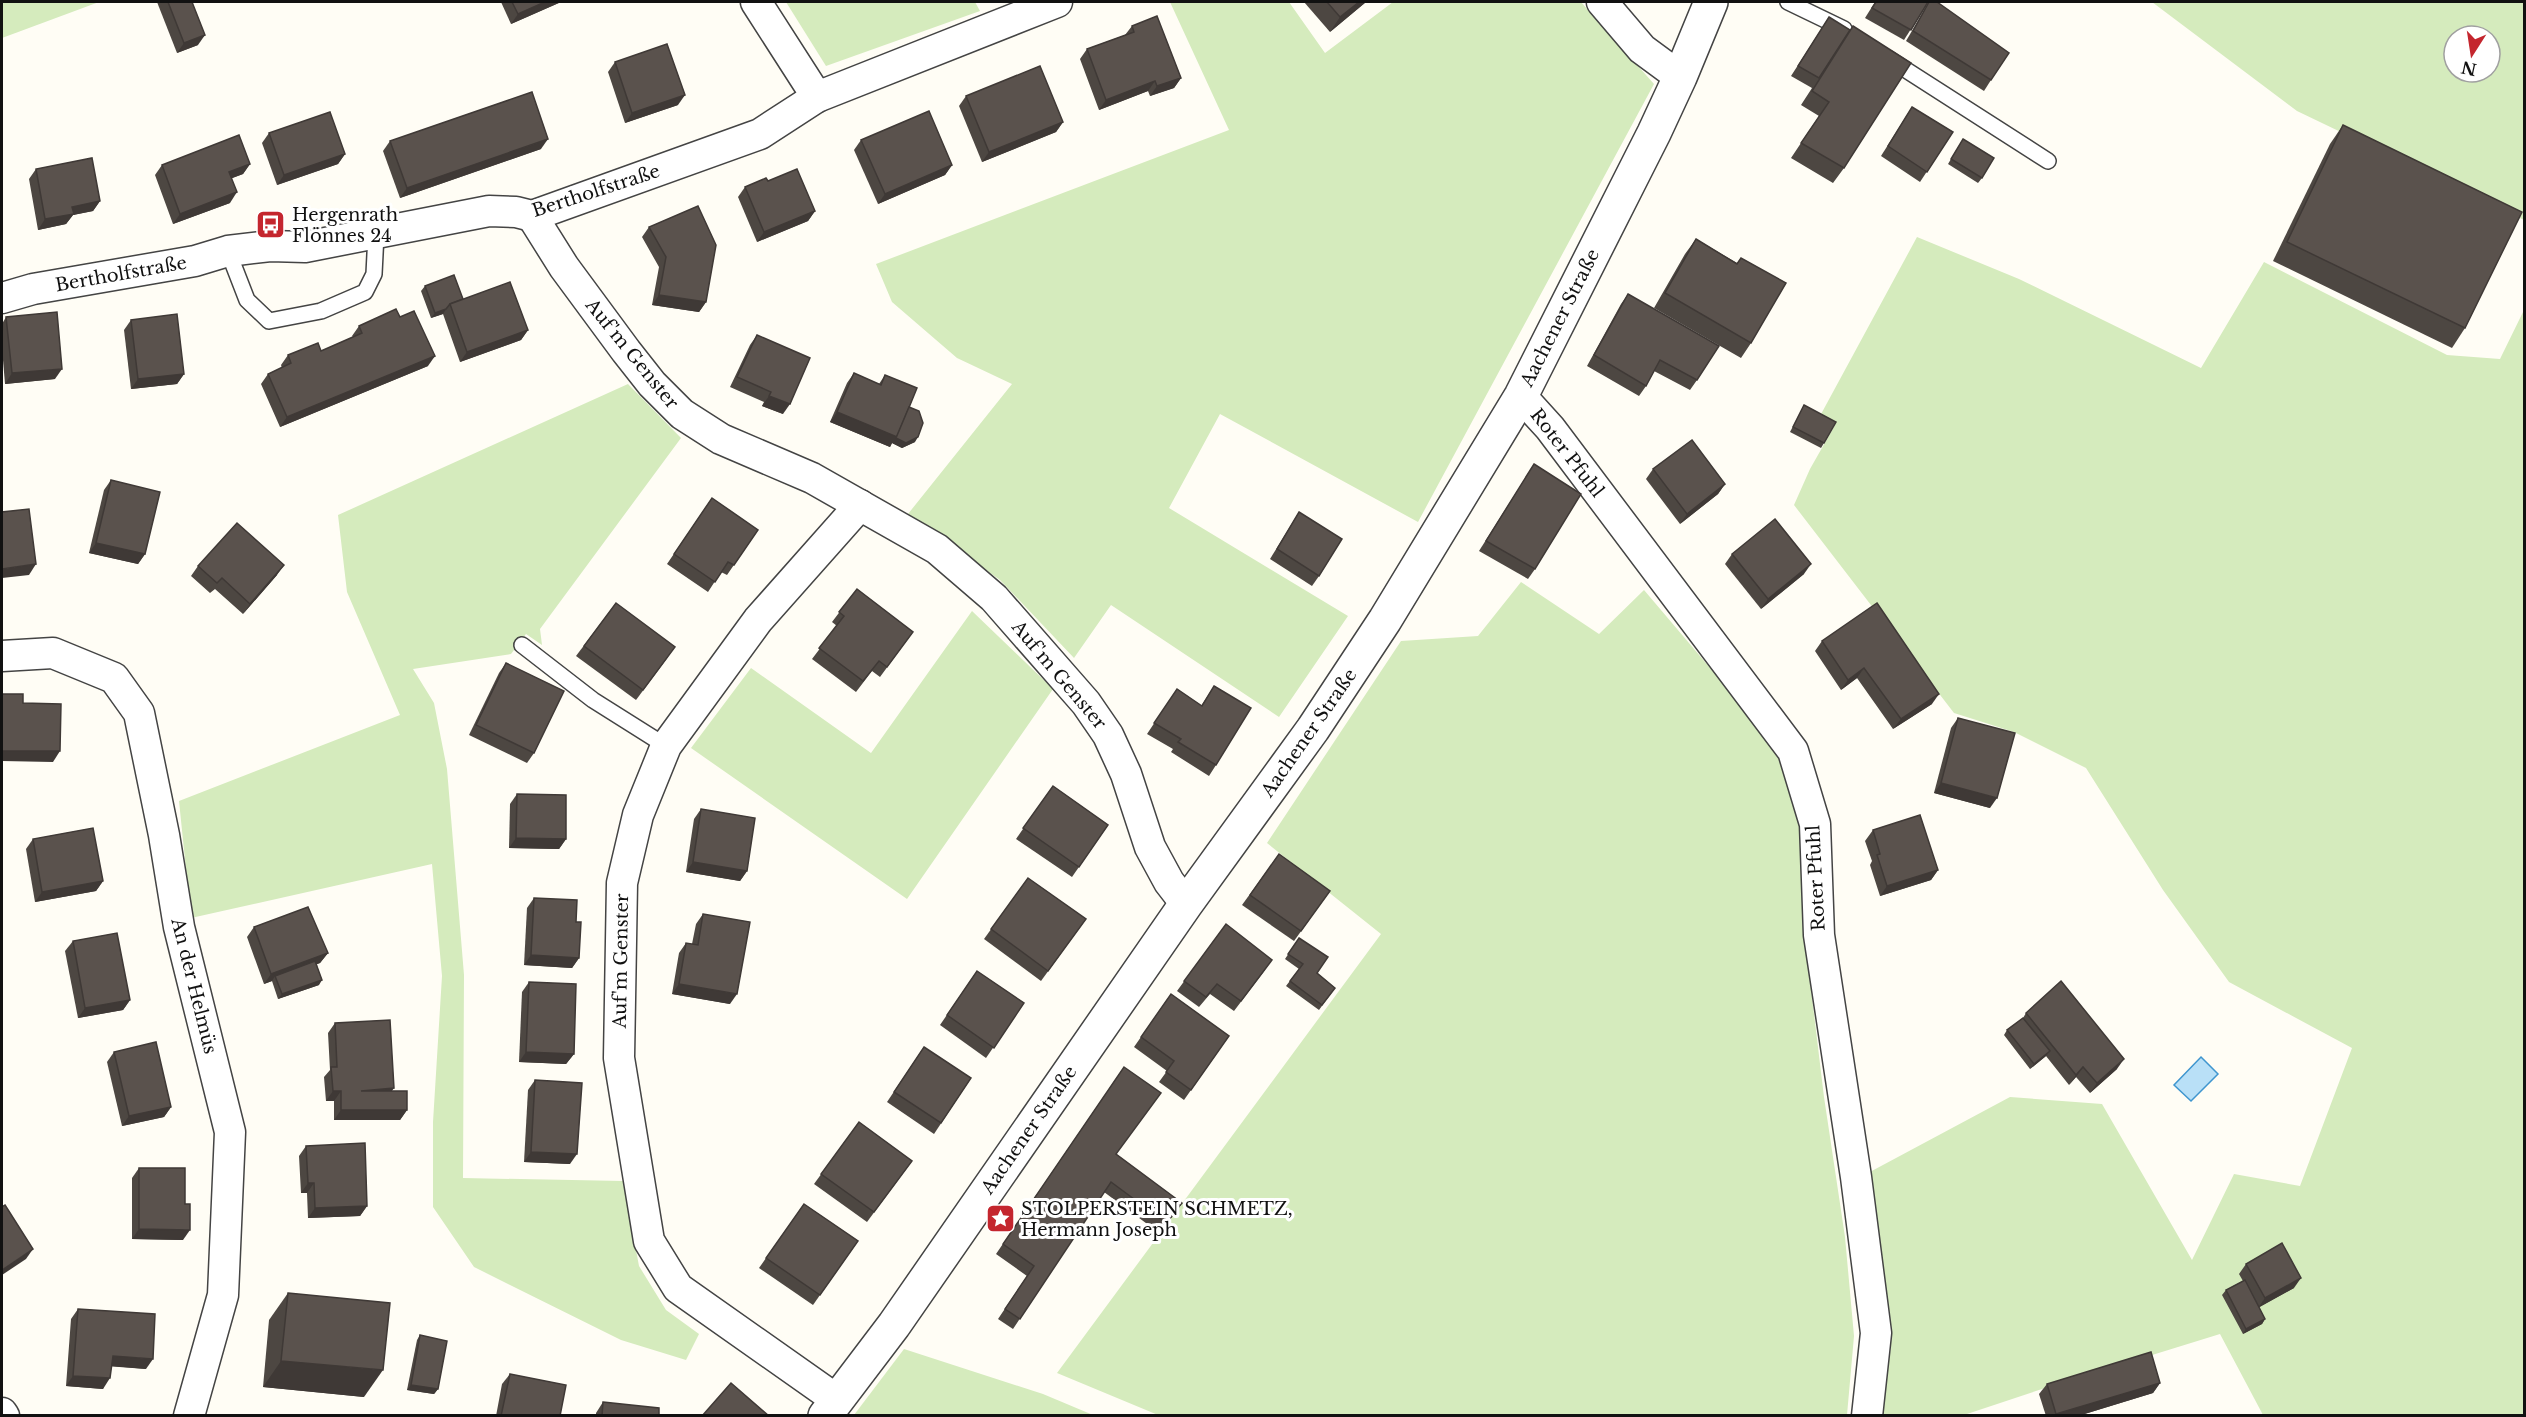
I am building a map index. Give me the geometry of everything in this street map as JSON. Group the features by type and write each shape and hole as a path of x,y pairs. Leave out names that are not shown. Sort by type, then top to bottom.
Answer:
{"street":[{"path":"756,2 817,97"},
{"name":"Bertholfstraße","path":"2,298 33,289 195,261 228,251 270,246 305,247 489,211 516,212 532,216 760,134 817,97 1057,2"},
{"path":"1602,2 1642,49 1680,77"},
{"name":"Aachener Straße","path":"831,1408 894,1326 1186,904 1313,729 1385,620 1521,396 1680,77 1711,2"},
{"name":"Auf'm Genster","path":"532,216 564,267 626,351 652,384 682,414 721,439 812,478 937,549 994,598 1086,703 1108,735 1126,774 1150,847 1169,882 1186,904"},
{"name":"Roter Pfuhl","path":"1521,396 1550,428 1793,751 1815,824 1819,934 1856,1177 1876,1333 1867,1416"},
{"name":"Auf'm Genster","path":"831,1408 678,1288 649,1241 619,1058 622,883 638,815 666,746 758,620 860,505"},
{"name":"An der Helmüs","path":"2,656 54,653 114,678 139,713 164,836 179,927 230,1132 223,1295 189,1416"}],"lane":[{"path":"1788,2 1836,24 1854,36"},
{"path":"1873,48 2048,161"},
{"path":"228,251 247,300 269,321 321,310 365,292 374,274 376,234"},
{"path":"522,645 593,700 666,746"}],"green space":[{"path":"2,2 99,2 2,38"},
{"path":"786,2 975,2 980,11 826,66"},
{"path":"1170,2 1289,2 1325,53 1393,2 1581,2 1654,84 1418,522 1220,414 1169,508 1348,616 1279,717 1111,605 1074,658 1000,580 908,514 1012,384 957,358 892,302 876,264 1229,130"},
{"path":"2152,2 2524,2 2524,220 2297,111"},
{"path":"1917,237 2019,279 2201,368 2264,262 2447,355 2500,359 2524,310 2524,1415 2263,1415 2220,1334 1964,1415 1881,1415 1891,1346 1868,1173 2010,1097 2102,1104 2192,1260 2234,1174 2300,1186 2352,1048 2229,982 2163,890 2086,768 2014,732 1954,713 1794,505 1810,469 1835,425 1820,416"},
{"path":"628,384 681,438 540,629 542,645 526,634 511,654 413,669 434,703 447,769 464,975 463,1178 623,1181 639,1266 666,1310 699,1334 686,1360 621,1340 474,1267 433,1207 433,1122 442,976 432,864 191,918 179,801 400,715 347,592 338,515"},
{"path":"1521,582 1599,634 1644,590 1778,748 1800,820 1804,931 1824,1097 1845,1237 1854,1336 1847,1415 1158,1415 1057,1373 1381,934 1267,843 1401,641 1478,636"},
{"path":"972,611 1053,689 907,899 691,748 751,668 871,753"},
{"path":"904,1349 1043,1394 1093,1415 854,1415"}],"water":[{"path":"2201,1057 2218,1074 2191,1101 2174,1085"}],"building":[{"path":"168,2 192,2 205,35 184,43"},
{"path":"512,2 545,2 518,14"},
{"path":"1327,2 1359,2 1340,17"},
{"path":"1876,2 1928,2 1911,30 1872,8"},
{"path":"1929,2 1937,2 2009,53 1991,80 1913,31"},
{"path":"1157,16 1181,78 1157,86 1155,81 1106,100 1087,49 1134,32 1132,26"},
{"path":"1829,17 1850,30 1819,78 1798,66"},
{"path":"1853,26 1911,63 1844,168 1801,143 1829,102 1812,91"},
{"path":"667,44 685,95 632,113 615,62"},
{"path":"1040,66 1063,122 989,152 966,96"},
{"path":"532,92 548,139 407,188 390,141"},
{"path":"1912,107 1953,132 1927,172 1888,146"},
{"path":"929,111 952,165 885,194 861,140"},
{"path":"330,112 345,154 284,175 269,133"},
{"path":"2343,125 2522,212 2465,328 2287,242"},
{"path":"239,135 250,164 229,172 237,192 180,214 162,165"},
{"path":"1963,139 1994,158 1982,178 1951,159"},
{"path":"92,158 100,201 72,207 74,214 45,219 36,169"},
{"path":"797,169 815,211 764,232 745,187 766,178 768,181"},
{"path":"698,206 716,245 706,302 659,295 666,257 649,227"},
{"path":"1696,239 1737,264 1741,258 1786,283 1751,343 1665,293"},
{"path":"454,275 463,299 435,313 425,286"},
{"path":"510,282 528,330 467,352 450,304"},
{"path":"1628,294 1719,346 1697,380 1660,360 1646,386 1594,355"},
{"path":"396,309 400,317 414,311 435,356 287,417 268,374 291,363 288,355 318,343 321,351 362,333 359,326"},
{"path":"57,312 62,369 12,373 6,317"},
{"path":"177,314 184,374 138,379 131,320"},
{"path":"757,335 810,358 790,404 769,396 771,392 737,377"},
{"path":"854,373 881,385 885,375 917,388 897,437 837,412"},
{"path":"1804,405 1836,422 1824,443 1793,427"},
{"path":"909,407 919,411 923,423 918,437 906,443 896,438"},
{"path":"1692,440 1725,484 1687,514 1653,469"},
{"path":"1534,464 1581,494 1535,569 1486,541"},
{"path":"111,480 160,492 145,554 96,543"},
{"path":"712,498 758,530 734,565 728,562 715,582 674,554"},
{"path":"29,509 36,564 2,569 2,512"},
{"path":"1299,512 1342,539 1319,576 1277,549"},
{"path":"1775,519 1811,564 1768,599 1732,554"},
{"path":"237,523 284,565 250,604 222,578 217,583 198,566"},
{"path":"857,589 913,632 887,667 879,661 863,681 819,648 844,616 839,612"},
{"path":"616,603 675,647 643,690 584,646"},
{"path":"1877,603 1939,694 1901,719 1864,668 1848,680 1822,641"},
{"path":"506,663 564,691 534,753 476,725"},
{"path":"1214,686 1251,708 1216,765 1178,742 1181,739 1154,723 1177,689 1202,706"},
{"path":"2,694 23,694 23,703 61,704 60,751 2,751"},
{"path":"1958,718 2015,733 1997,798 1941,783"},
{"path":"1053,786 1108,825 1079,867 1023,828"},
{"path":"517,794 566,795 566,839 516,838"},
{"path":"701,809 755,818 747,871 693,862"},
{"path":"1920,815 1938,870 1887,886 1877,855 1880,854 1873,830"},
{"path":"93,828 103,881 42,892 33,839"},
{"path":"1279,854 1330,891 1301,931 1250,895"},
{"path":"1028,878 1086,919 1048,971 991,929"},
{"path":"534,898 577,900 576,922 581,922 579,958 531,955"},
{"path":"308,907 328,953 271,974 254,927"},
{"path":"703,914 750,922 737,994 679,984 686,943 698,945"},
{"path":"1226,924 1272,960 1241,1001 1217,984 1206,997 1184,981"},
{"path":"117,933 130,1000 85,1008 73,941"},
{"path":"1299,938 1328,957 1317,973 1335,988 1322,1005 1290,981 1303,964 1288,954"},
{"path":"315,961 322,980 282,994 275,976"},
{"path":"977,971 1024,1003 994,1048 947,1015"},
{"path":"2061,981 2124,1059 2097,1083 2083,1067 2076,1075 2026,1013"},
{"path":"529,982 576,984 574,1054 526,1052"},
{"path":"1171,994 1229,1036 1191,1090 1166,1072 1174,1061 1141,1037"},
{"path":"2023,1018 2050,1051 2034,1064 2007,1030"},
{"path":"390,1020 394,1088 361,1091 407,1091 407,1110 341,1110 341,1091 333,1091 331,1067 337,1067 335,1023"},
{"path":"156,1042 171,1107 129,1116 114,1052"},
{"path":"924,1047 971,1078 941,1123 894,1092"},
{"path":"1124,1067 1161,1093 1116,1154 1182,1203 1165,1222 1111,1182 1020,1319 1005,1309 1034,1266 1003,1244"},
{"path":"535,1080 582,1083 577,1154 531,1152"},
{"path":"859,1122 912,1161 874,1212 821,1174"},
{"path":"365,1143 367,1206 315,1208 314,1183 308,1183 306,1146"},
{"path":"139,1168 185,1168 185,1204 190,1204 190,1230 139,1229"},
{"path":"804,1204 858,1241 820,1295 766,1258"},
{"path":"5,1205 33,1249 2,1270 2,1207"},
{"path":"2282,1243 2301,1278 2265,1298 2246,1264"},
{"path":"2245,1280 2265,1319 2246,1329 2226,1290"},
{"path":"288,1293 390,1303 383,1370 281,1361"},
{"path":"78,1309 155,1314 153,1359 113,1356 110,1378 73,1376"},
{"path":"420,1335 447,1341 438,1389 411,1385"},
{"path":"2151,1352 2160,1383 2056,1414 2047,1384"},
{"path":"510,1374 566,1385 560,1416 501,1416"},
{"path":"731,1383 769,1416 702,1416"},
{"path":"603,1402 659,1408 659,1416 602,1416"}],"place":[{"name":"Hergenrath Flönnes 24","path":"271,225"},
{"name":"STOLPERSTEIN SCHMETZ, Hermann Joseph","path":"1000,1219"}]}
